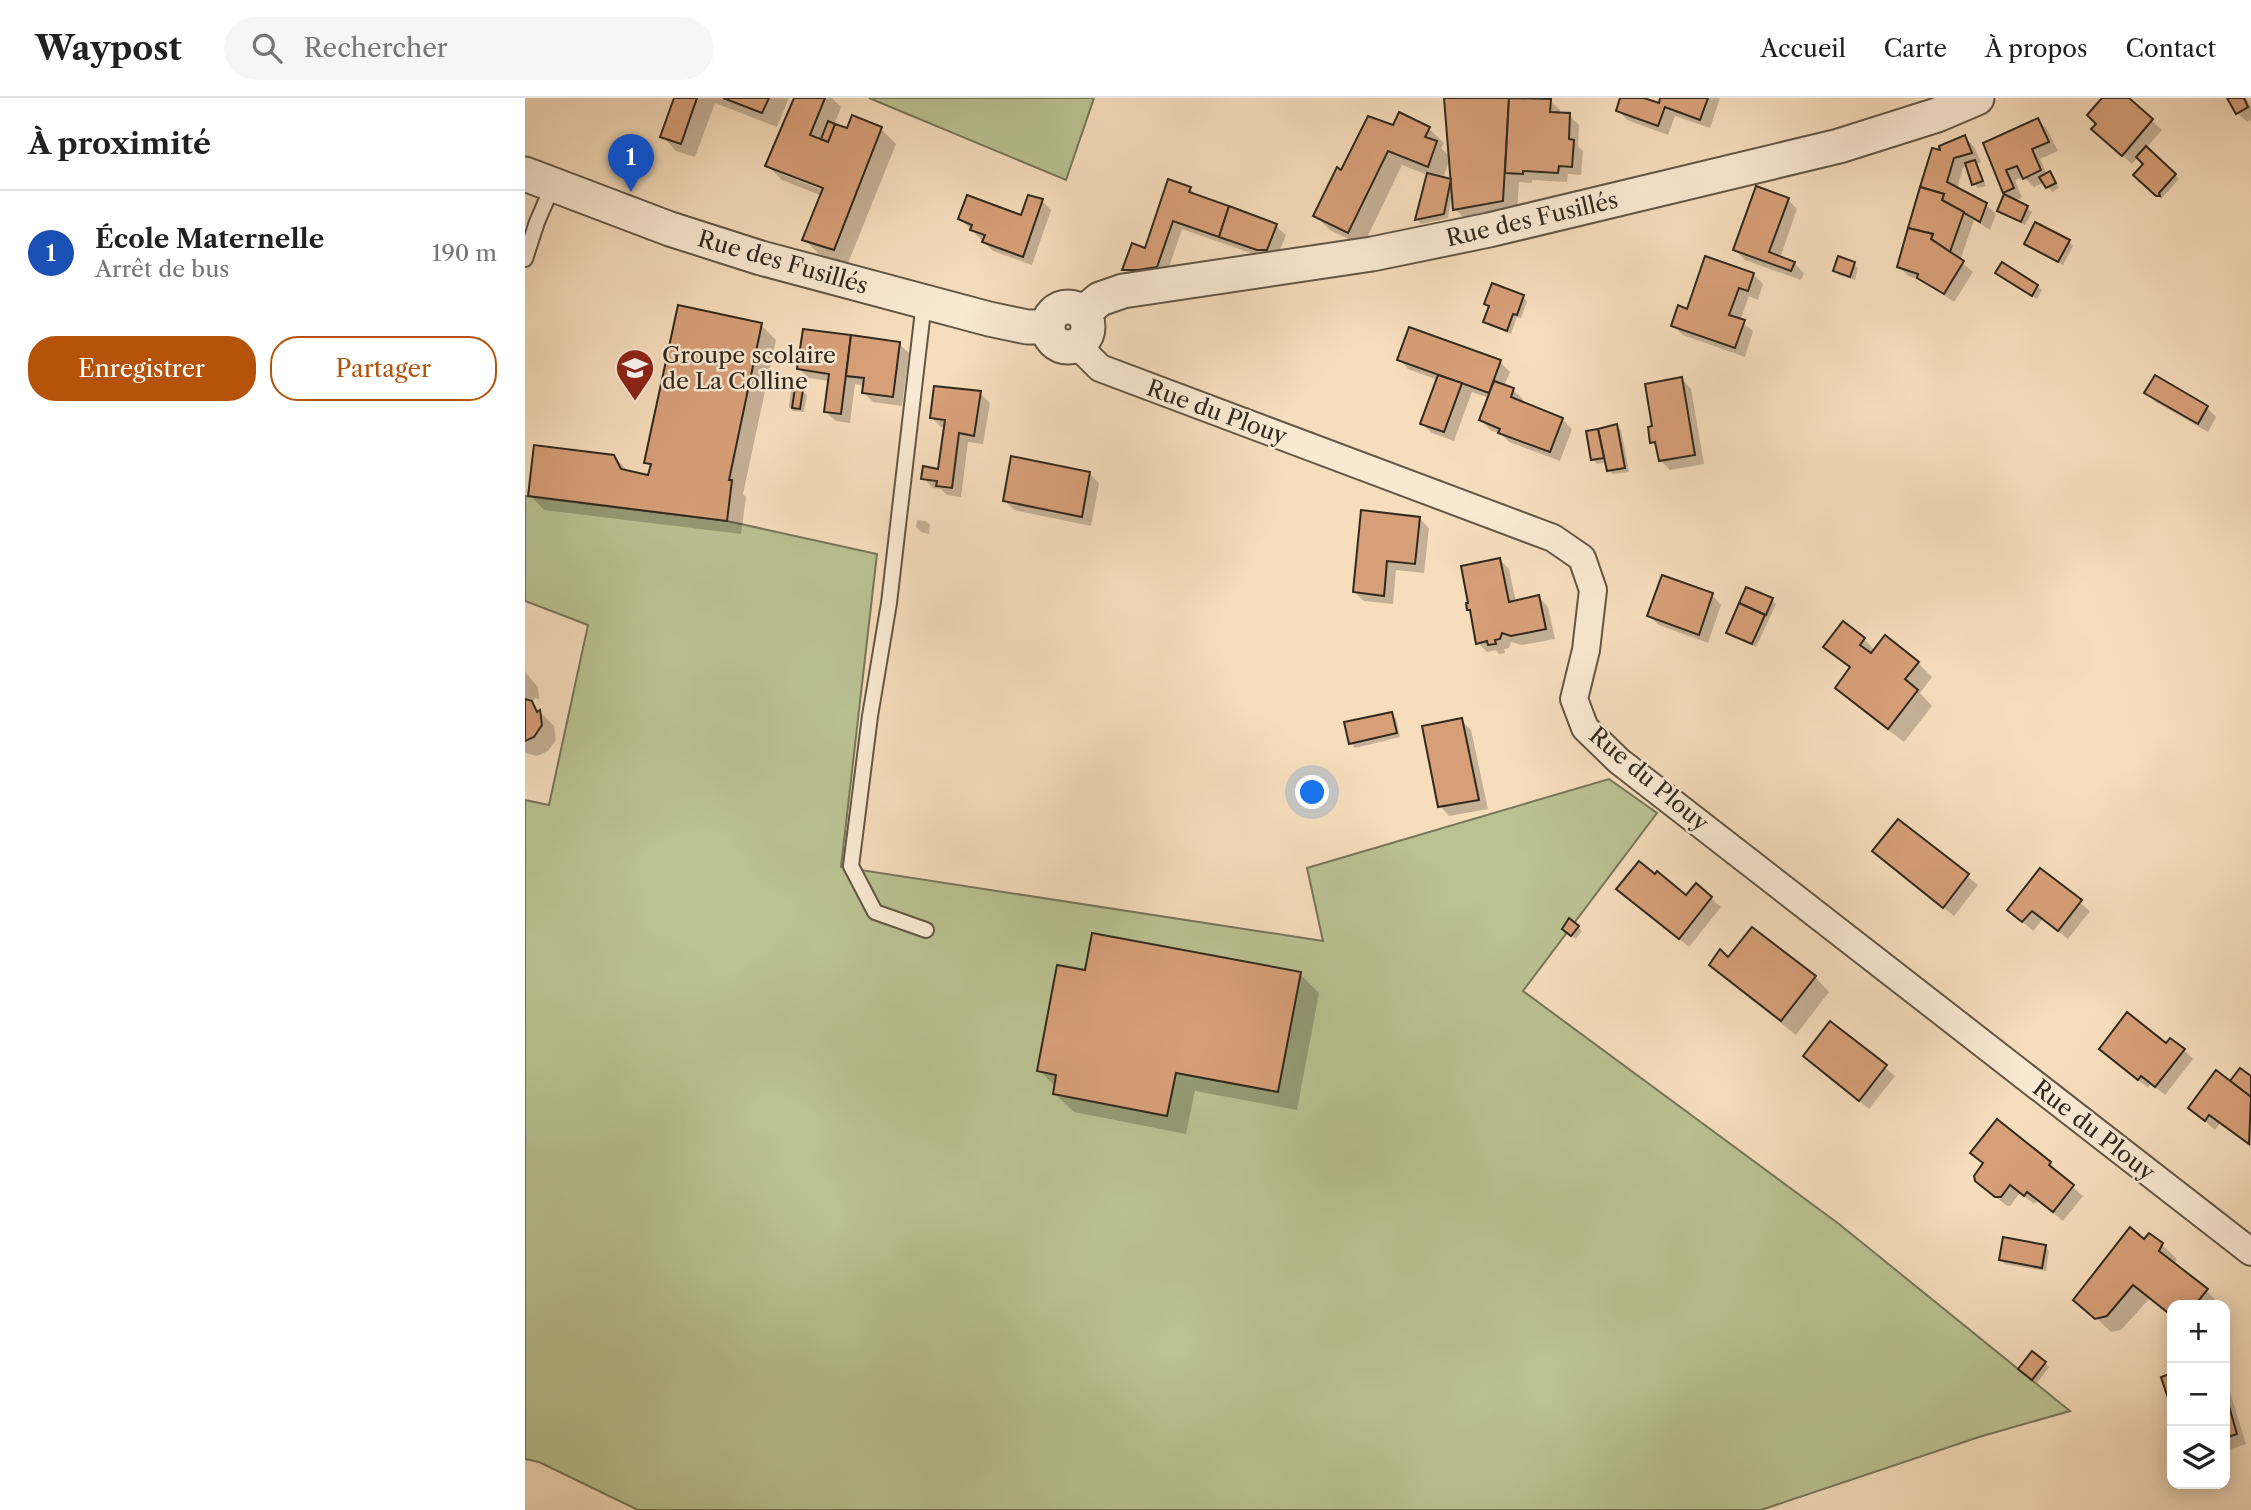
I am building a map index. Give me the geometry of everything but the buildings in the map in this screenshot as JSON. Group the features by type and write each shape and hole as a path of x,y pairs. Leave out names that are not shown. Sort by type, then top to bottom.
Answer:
{"street":[{"name":"Rue des Fusillés","path":"1083,313 1100,299 1123,291 1372,254 1503,227 1839,146 1937,116 1977,98"},
{"name":"Rue des Fusillés","path":"539,180 683,233 761,258 1027,327 1047,327"},
{"path":"1060,307 1077,308 1083,313 1088,322 1084,339 1077,345 1057,345 1050,337 1047,327 1053,312 1060,307"},
{"name":"Rue du Plouy","path":"1077,345 1100,368 1553,538 1582,558 1594,590 1574,699 1585,729 1630,770 2251,1252"}],"lane":[{"path":"525,259 537,222 539,180"},
{"path":"924,302 889,603 870,716 851,866 875,912 926,930"}],"green space":[{"path":"869,98 1094,98 1066,180"},
{"path":"525,496 727,521 877,554 841,867 1323,941 1307,868 1609,779 1657,813 1523,991 1839,1224 2070,1411 1979,1437 1761,1510 638,1510 539,1462 525,1459 525,800 549,805 588,625 525,601"}],"place":[{"name":"École Maternelle","path":"631,192"},
{"name":"Groupe scolaire de La Colline","path":"635,402"}]}
